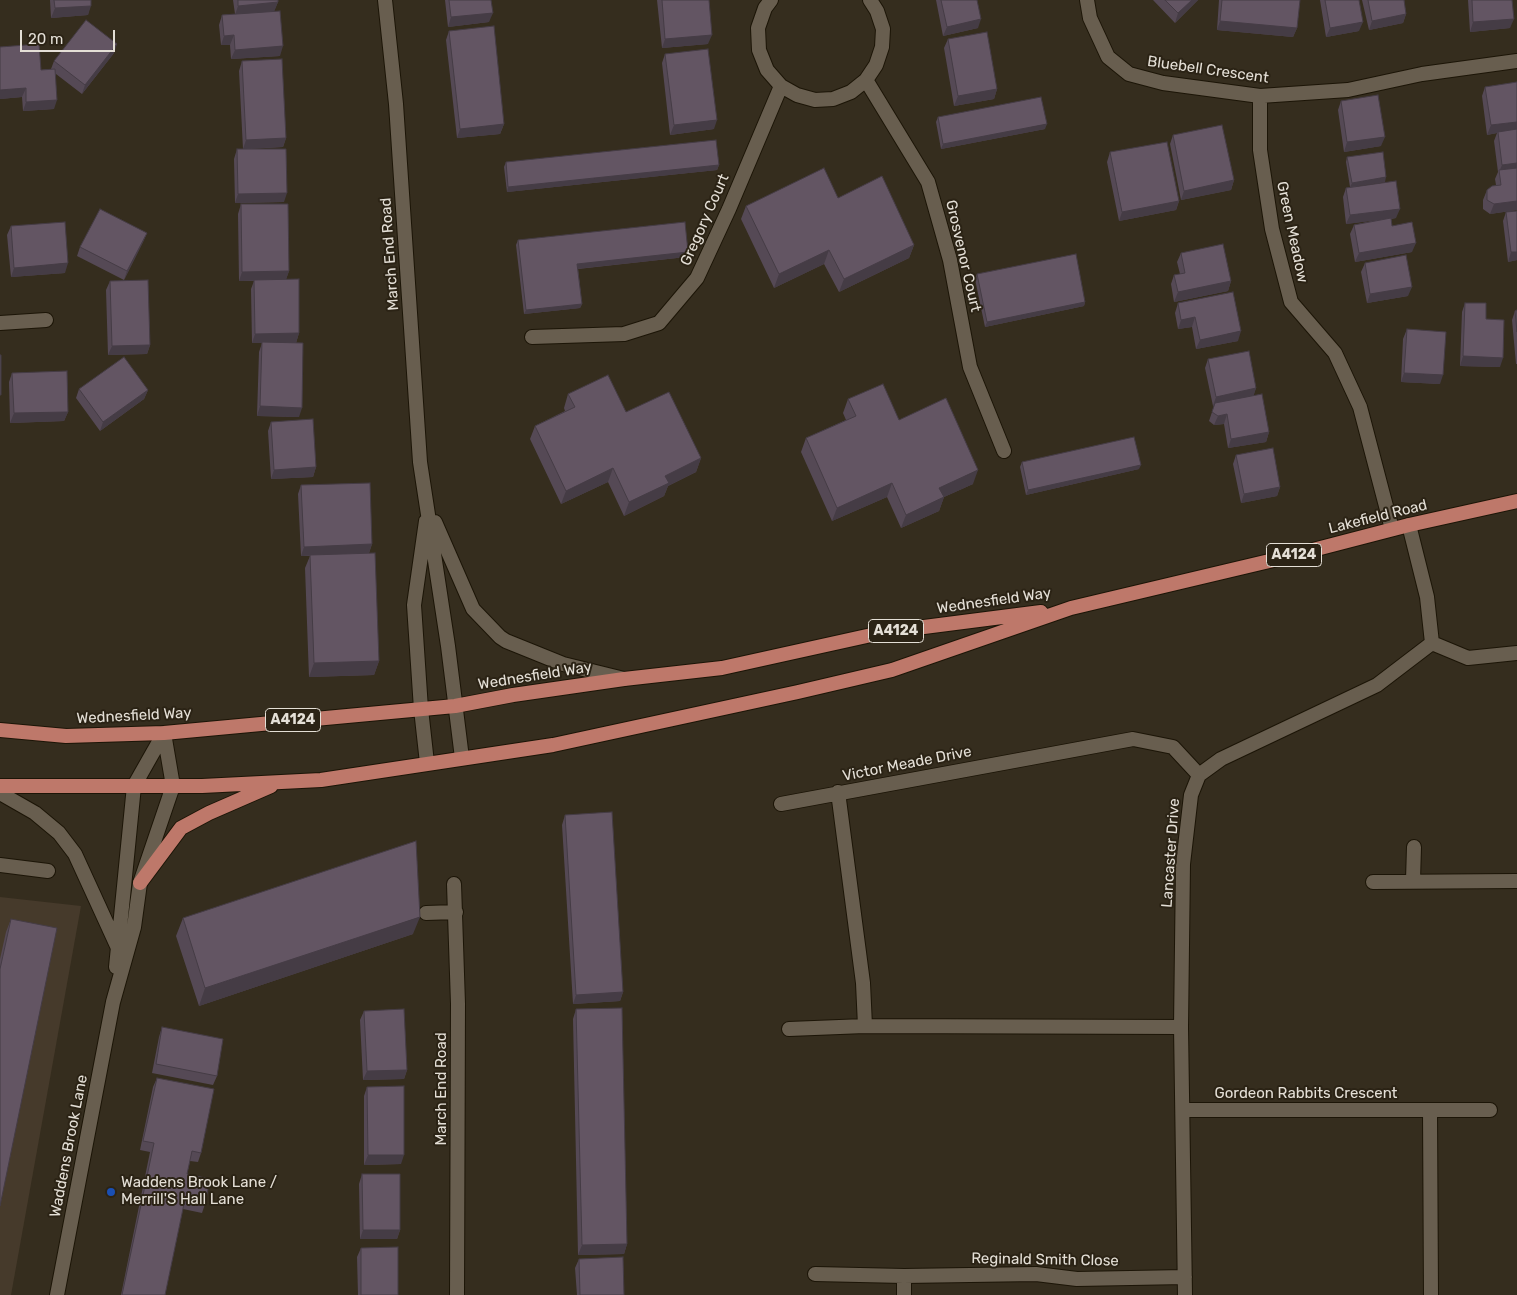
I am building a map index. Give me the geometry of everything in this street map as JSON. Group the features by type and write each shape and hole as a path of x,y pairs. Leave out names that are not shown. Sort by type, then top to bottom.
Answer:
{"main road":[{"name":"Lakefield Road","path":"1071,608 1392,529 1517,501"},
{"name":"Wednesfield Way","path":"0,730 66,736 164,733 455,706 513,695 624,679 722,668 885,632 1071,608"},
{"name":"A4124","path":"0,786 173,786 321,780 553,745 883,672 1071,608"},
{"path":"140,883 181,828 209,813 278,783"}],"street":[{"name":"March End Road","path":"385,0 396,104 420,462 447,636 462,758"},
{"path":"771,0 765,8 758,28 759,50 767,70 781,86 796,96 815,100 833,99 851,92 866,80 876,65 882,48 883,29 878,11 870,0"},
{"name":"Bluebell Crescent","path":"1087,0 1090,18 1108,57 1129,74 1163,83 1260,96 1348,90 1422,74 1517,61"},
{"name":"Grosvenor Court","path":"866,80 928,182 950,260 970,367 1004,451"},
{"name":"Gregory Court","path":"532,337 624,334 659,323 697,278 729,209 781,86"},
{"name":"Green Meadow","path":"1260,96 1260,150 1272,229 1291,302 1335,353 1360,406 1392,529"},
{"path":"0,323 46,320"},
{"name":"March End Road","path":"428,506 473,609 500,637 563,664 624,679"},
{"path":"427,763 421,709 414,605 428,506"},
{"path":"1409,525 1427,597 1432,643"},
{"path":"1432,643 1468,658 1517,653"},
{"path":"1199,775 1221,759 1377,685 1432,643"},
{"path":"113,1002 134,928 140,883 173,786 164,733"},
{"path":"113,1002 134,786 164,733"},
{"name":"Victor Meade Drive","path":"865,1026 863,982 838,792 1133,739 1173,747 1199,775"},
{"name":"Lancaster Drive","path":"1185,1295 1181,1027 1183,864 1191,795 1199,775"},
{"path":"781,804 838,792"},
{"path":"0,793 35,813 59,833 75,854 118,948"},
{"path":"1413,880 1414,847"},
{"path":"0,865 48,871"},
{"path":"1373,882 1413,880 1517,881"},
{"name":"March End Road","path":"454,884 458,1004 457,1295"},
{"path":"426,913 456,912"},
{"name":"Waddens Brook Lane","path":"57,1295 113,1002"},
{"path":"789,1029 865,1026 1181,1027"},
{"name":"Gordeon Rabbits Crescent","path":"1182,1110 1490,1110"},
{"path":"1430,1110 1430,1295"},
{"name":"Reginald Smith Close","path":"815,1274 904,1276 1036,1274 1077,1279 1185,1277"},
{"path":"904,1276 904,1295"}],"shaded area":[{"path":"0,897 81,906 11,1295 0,1295"}],"building":[{"path":"54,0 91,0 91,6 55,8"},
{"path":"238,0 278,0 278,2 238,6"},
{"path":"449,0 491,0 493,13 451,17"},
{"path":"662,0 709,0 712,35 665,39"},
{"path":"941,0 977,0 981,19 947,27"},
{"path":"1165,0 1192,0 1178,13"},
{"path":"1222,0 1300,0 1297,28 1220,21"},
{"path":"1325,0 1359,0 1363,22 1330,28"},
{"path":"1368,0 1404,0 1406,14 1372,21"},
{"path":"1472,0 1512,0 1514,19 1473,22"},
{"path":"280,11 283,46 235,50 234,35 224,36 222,15"},
{"path":"86,20 117,44 85,85 54,61"},
{"path":"494,26 504,124 460,129 449,31"},
{"path":"987,32 997,89 958,96 948,39"},
{"path":"39,44 41,70 55,69 57,100 26,102 26,88 0,90 0,47"},
{"path":"708,49 717,120 674,125 665,54"},
{"path":"282,59 286,138 246,140 242,61"},
{"path":"1517,82 1517,122 1491,125 1485,87"},
{"path":"1378,95 1385,137 1347,142 1341,101"},
{"path":"1041,97 1047,124 943,144 938,117"},
{"path":"1222,125 1234,180 1184,191 1173,135"},
{"path":"1517,129 1517,163 1502,165 1498,132"},
{"path":"716,140 719,165 508,187 506,162"},
{"path":"1167,142 1179,201 1122,212 1110,152"},
{"path":"237,149 286,149 287,193 238,194"},
{"path":"1383,152 1386,177 1352,183 1347,157"},
{"path":"824,168 838,198 882,176 914,245 844,279 829,250 779,274 746,206"},
{"path":"1517,168 1517,201 1494,204 1487,200 1487,190 1492,186 1501,185 1499,170"},
{"path":"1396,181 1400,209 1350,215 1346,188"},
{"path":"241,204 288,204 289,271 242,272"},
{"path":"100,209 147,233 127,271 80,247"},
{"path":"1517,211 1517,252 1511,252 1506,212"},
{"path":"1391,218 1392,226 1412,222 1416,243 1359,253 1354,225"},
{"path":"65,222 68,263 14,268 11,226"},
{"path":"685,222 688,252 577,264 582,304 526,310 518,240"},
{"path":"1223,244 1231,281 1178,292 1174,275 1185,273 1181,253"},
{"path":"1076,254 1085,302 987,322 977,274"},
{"path":"1406,255 1412,287 1370,294 1365,263"},
{"path":"299,279 299,333 255,334 254,280"},
{"path":"148,280 150,345 112,346 110,281"},
{"path":"1233,292 1241,331 1200,340 1195,317 1181,320 1178,303"},
{"path":"1465,303 1486,303 1486,319 1504,320 1503,358 1463,356"},
{"path":"1517,310 1517,332 1515,311"},
{"path":"1407,329 1446,332 1443,375 1404,373"},
{"path":"262,342 303,343 302,408 260,406"},
{"path":"1249,351 1256,388 1216,397 1208,359"},
{"path":"1,355 1,395 0,395"},
{"path":"124,357 148,390 103,422 79,389"},
{"path":"67,371 68,412 14,413 12,373"},
{"path":"608,375 626,412 669,392 701,458 665,476 669,483 629,502 613,468 566,491 535,426 575,407 568,394"},
{"path":"883,384 899,420 946,398 978,470 939,488 944,497 906,515 892,483 837,508 806,438 856,416 848,399"},
{"path":"1262,394 1269,432 1231,439 1227,414 1218,416 1212,412 1215,403"},
{"path":"313,419 316,467 274,470 271,422"},
{"path":"1134,437 1141,465 1028,490 1022,462"},
{"path":"1273,448 1280,487 1244,494 1236,455"},
{"path":"370,483 372,544 304,547 301,485"},
{"path":"375,553 379,661 314,663 310,555"},
{"path":"612,812 623,992 576,995 565,815"},
{"path":"416,841 420,917 205,988 183,918"},
{"path":"11,919 57,928 0,1206 0,969"},
{"path":"622,1008 627,1244 582,1245 576,1009"},
{"path":"404,1009 407,1070 367,1071 364,1011"},
{"path":"162,1027 223,1039 217,1076 156,1064"},
{"path":"157,1078 214,1089 201,1153 192,1151 187,1174 210,1179 205,1204 185,1199 165,1295 122,1295 154,1143 143,1141"},
{"path":"404,1086 404,1155 368,1155 367,1087"},
{"path":"362,1174 400,1174 400,1230 363,1230"},
{"path":"398,1247 398,1295 361,1295 361,1248"},
{"path":"623,1257 624,1295 580,1295 579,1259"}],"place":[{"name":"Waddens Brook Lane / Merrill'S Hall Lane","path":"111,1192"}]}
